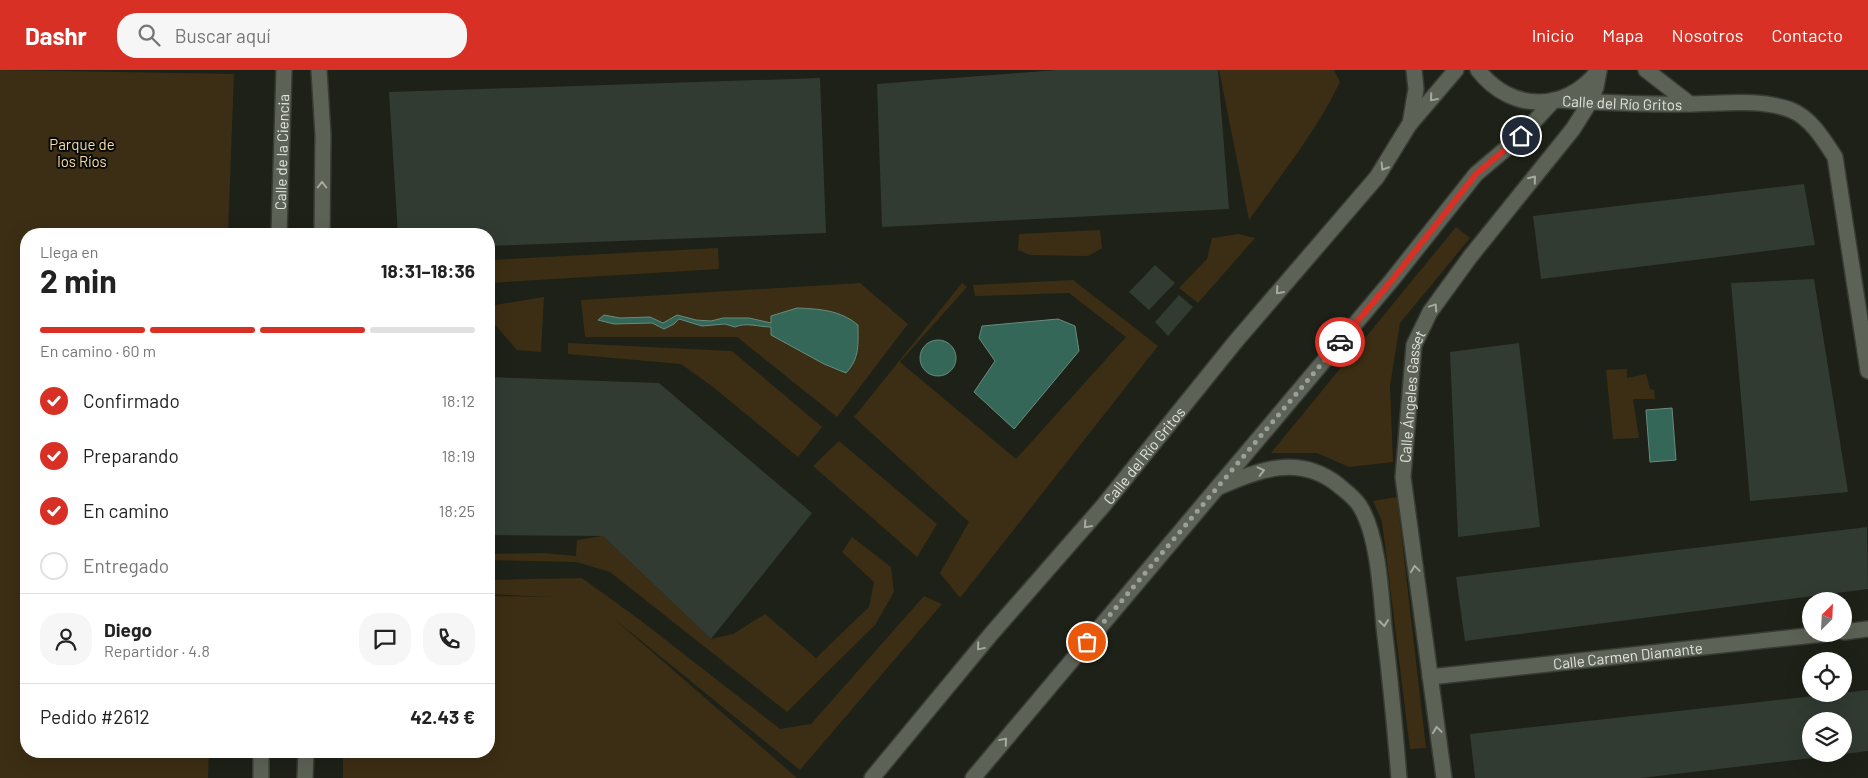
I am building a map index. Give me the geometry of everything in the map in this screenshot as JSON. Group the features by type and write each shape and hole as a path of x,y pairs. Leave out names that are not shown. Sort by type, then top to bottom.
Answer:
{"street":[{"name":"Calle de la Ciencia","path":"279,228 284,132 282,91 284,70"},
{"path":"319,70 323,135 322,228"},
{"path":"1409,126 1416,89 1414,70"},
{"path":"1409,126 1456,70"},
{"path":"1478,70 1497,89 1510,96 1524,101 1540,102 1554,100 1578,91 1599,70"},
{"name":"Calle Ángeles Gasset","path":"1444,778 1403,477 1414,345 1430,312 1470,257 1573,129 1590,102 1596,87 1599,70"},
{"name":"Calle del Río Gritos","path":"1646,70 1690,104"},
{"name":"Calle del Río Gritos","path":"973,778 1392,280 1476,174 1521,136 1554,100 1690,104"},
{"path":"1690,104 1748,103 1775,106 1793,111 1810,124 1826,143 1835,157 1868,371"},
{"name":"Calle del Río Gritos","path":"872,778 992,633 1103,506 1236,341 1377,177 1409,126"},
{"path":"1216,489 1255,472 1274,467 1301,468 1316,472 1333,481 1361,507 1372,540 1378,576 1391,684 1399,778"},
{"path":"1852,631 1868,629"},
{"name":"Calle Carmen Diamante","path":"1430,677 1802,636"},
{"path":"261,758 261,778"},
{"path":"305,778 306,758"}],"green space":[{"name":"Parque de los Ríos","path":"0,70 234,74 228,228 20,228 20,758 209,758 208,778 0,778"},
{"path":"1219,70 1334,70 1340,82 1309,136 1249,220"},
{"path":"1456,227 1470,238 1400,323 1390,386 1393,462 1349,467 1317,453 1271,453"},
{"path":"1100,230 1102,248 1088,256 1030,255 1018,250 1019,234"},
{"path":"1238,234 1255,238 1198,303 1179,288 1207,259 1212,238"},
{"path":"718,248 719,269 495,283 495,260"},
{"path":"1073,280 1158,346 960,598 940,573 969,522 854,417 962,283 967,287 900,362 1016,459 1126,337 1069,293 975,296 973,285"},
{"path":"860,283 908,324 837,417 737,337 585,337 581,300"},
{"path":"544,297 541,352 517,350 495,325 495,305"},
{"path":"568,343 732,351 822,427 798,457 713,387 681,364 568,354"},
{"path":"1627,369 1627,378 1646,374 1650,389 1654,390 1655,399 1633,399 1639,438 1613,439 1606,370"},
{"path":"839,441 937,524 917,557 813,466"},
{"path":"1397,497 1426,748 1410,749 1382,521 1373,501"},
{"path":"603,536 711,639 733,634 765,614 816,658 869,607 874,582 842,552 852,537 891,567 894,592 875,625 787,712 610,572 577,562 495,560 495,554 543,553 576,556 577,540"},
{"path":"582,578 640,620 780,729 811,724 924,596 942,604 800,770 612,617 797,778 343,778 343,758 495,758 495,596 554,597 495,594 495,580"}],"water":[{"path":"797,308 837,313 858,325 856,356 846,373 824,364 771,335 771,327 748,325 735,327 725,324 702,326 679,319 664,329 652,323 614,324 598,320 604,315 620,318 650,317 663,323 677,315 696,320 711,321 723,318 749,318 771,323 771,316"},
{"path":"1058,319 1075,326 1079,351 1014,429 974,392 995,361 979,338 982,326"},
{"path":"938,340 950,346 956,358 950,370 938,376 926,370 920,358 926,346"},
{"path":"1672,408 1676,460 1650,462 1646,410"}],"building":[{"path":"1056,70 1218,70 1229,209 882,227 877,84"},
{"path":"820,78 826,233 495,246 495,228 398,228 389,92"},
{"path":"1804,184 1815,245 1541,279 1533,216"},
{"path":"1155,265 1175,283 1149,310 1129,292"},
{"path":"1814,279 1848,492 1750,501 1731,283"},
{"path":"1179,295 1193,307 1168,336 1155,322"},
{"path":"1519,343 1540,527 1458,537 1450,352"},
{"path":"495,377 659,383 812,513 711,639 603,536 495,535"},
{"path":"1867,527 1868,589 1845,592 1802,592 1802,598 1465,641 1456,577"},
{"path":"1868,690 1868,751 1852,753 1852,712 1802,712 1802,759 1641,778 1475,778 1470,734 1802,697 1802,702 1852,702 1852,692"}],"way so far":[{"path":"1087,642 1340,342"}],"route":[{"path":"1340,342 1476,174 1521,136"}]}
